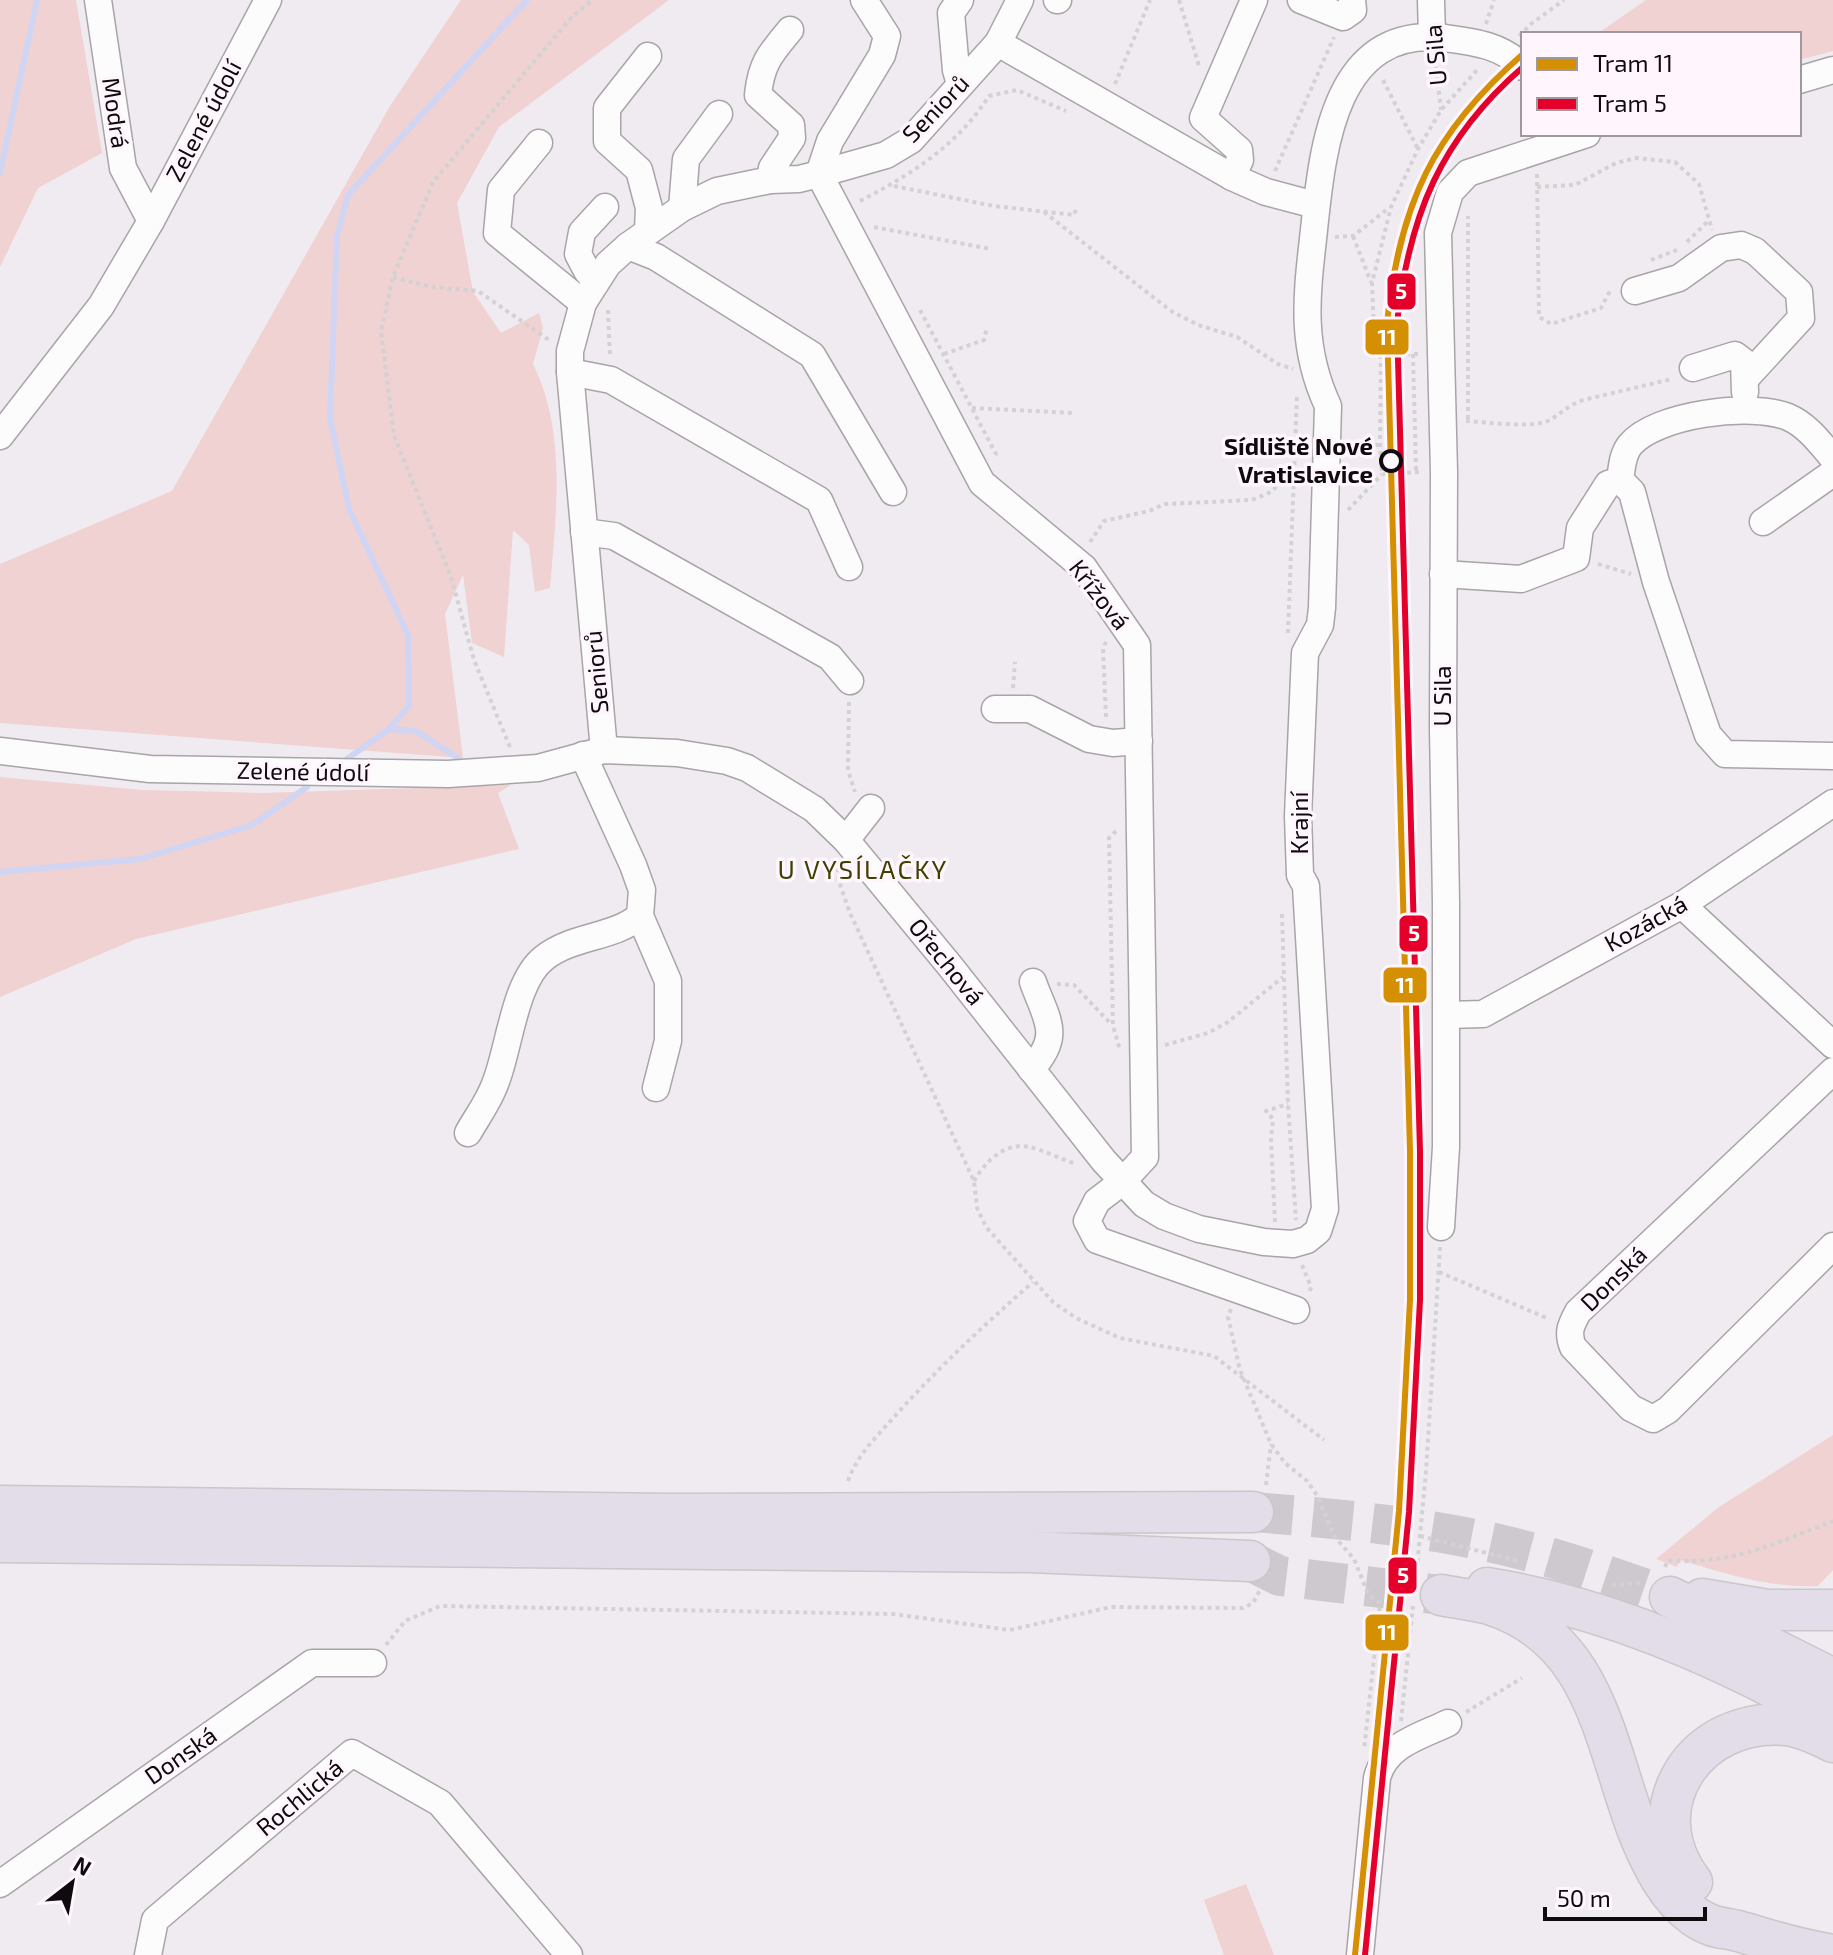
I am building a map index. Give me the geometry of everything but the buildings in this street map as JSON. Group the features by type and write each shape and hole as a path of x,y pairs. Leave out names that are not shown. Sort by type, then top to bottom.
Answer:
{"highway":[{"path":"0,1506 671,1514 1260,1501"},
{"path":"0,1542 1029,1552 1257,1573"},
{"path":"1659,1583 1768,1610 1833,1610"},
{"path":"1659,1583 1833,1679"},
{"path":"1428,1590 1533,1595 1609,1617 1742,1672 1833,1720"},
{"path":"1428,1590 1513,1613 1546,1634 1570,1660 1588,1685 1647,1852 1668,1889 1691,1914 1747,1941 1833,1955"},
{"path":"1747,1941 1702,1897 1683,1871 1672,1848 1668,1820 1672,1793 1688,1766 1708,1746 1728,1733 1753,1727 1786,1725 1833,1742"}],"street":[{"name":"Modrá","path":"98,0 123,168 151,221"},
{"name":"Zelené údolí","path":"0,436 101,306 151,221 268,0"},
{"path":"819,174 830,141 882,55 887,36 864,0"},
{"path":"960,0 951,13 960,84"},
{"name":"Seniorů","path":"656,1088 668,1041 668,981 640,916 642,890 593,752 584,532 570,351 590,292 608,264 638,238 682,208 717,191 819,174 886,155 911,140 998,43 1020,0"},
{"path":"1232,177 1240,160 1239,150 1203,118 1254,0"},
{"path":"1301,0 1348,9"},
{"name":"U Sila","path":"1431,0 1432,37"},
{"path":"770,180 772,168 792,138 791,125 758,95 760,73 766,60 790,30"},
{"path":"998,43 1232,177 1266,192 1315,205 1324,148 1336,104 1367,61 1387,46 1407,39 1432,37 1480,42 1514,60"},
{"path":"648,56 607,108 607,141 639,170 649,208 638,238 656,257 812,355 893,492"},
{"path":"1801,79 1833,70"},
{"path":"682,208 686,159 719,114"},
{"path":"1537,150 1581,136"},
{"path":"539,143 501,190 497,233 590,292"},
{"name":"U Sila","path":"1441,1227 1446,1147 1447,1015 1444,472 1438,233 1450,192 1468,173 1537,150"},
{"name":"Křížová","path":"819,174 982,483 1084,568 1137,645 1126,742 1143,1047 1145,1157 1122,1182 1097,1201 1087,1221 1097,1240 1237,1291"},
{"name":"Krajní","path":"1288,1233 1307,1240 1318,1231 1325,1209 1306,886 1300,875 1298,816 1305,653 1320,625 1325,530 1328,406 1317,382 1306,332 1315,205"},
{"path":"590,292 587,271 578,254 582,232 605,207"},
{"path":"1625,285 1679,278 1721,248 1741,245 1755,251 1799,292 1801,318 1746,378"},
{"path":"1693,368 1735,355 1744,362 1746,378 1742,411"},
{"path":"570,372 611,380 819,500 849,567"},
{"path":"1620,480 1623,456 1631,444 1651,429 1687,417 1742,411 1788,417 1813,435 1833,458"},
{"path":"1763,522 1833,473"},
{"path":"1443,574 1521,579 1576,558 1580,528 1608,484 1620,480"},
{"path":"1620,480 1632,492 1656,582 1708,735 1725,754 1833,756"},
{"path":"584,532 614,536 628,543 830,657 850,681"},
{"path":"995,709 1030,709 1089,739 1126,742"},
{"name":"Zelené údolí","path":"0,751 150,769 448,774 538,768 593,752"},
{"name":"Ořechová","path":"593,752 677,753 727,761 747,768 814,809 846,840 1122,1182"},
{"name":"Kozácká","path":"1447,1015 1483,1014 1682,905 1833,803"},
{"path":"846,840 871,808"},
{"path":"1682,905 1833,1045"},
{"path":"468,1133 495,1085 516,1010 529,977 543,958 574,942 628,926 640,916"},
{"path":"1031,1069 1040,1060 1051,1039 1049,1024 1033,982"},
{"name":"Donská","path":"1833,1071 1578,1312 1569,1327 1573,1347 1631,1408 1653,1419 1668,1410 1833,1246"},
{"path":"1122,1182 1144,1204 1164,1216 1199,1229 1264,1242 1288,1233"},
{"path":"1237,1291 1296,1310"},
{"name":"Donská","path":"0,1884 312,1663 373,1663"},
{"path":"1360,1955 1381,1761 1398,1747 1448,1723"},
{"name":"Rochlická","path":"148,1955 155,1920 352,1753 440,1803 569,1955"}],"path":[{"path":"514,757 474,660 451,577 394,436 381,331 393,277 433,182 570,19 592,0"},
{"path":"1113,90 1150,0"},
{"path":"1179,0 1200,69 1217,86"},
{"path":"1484,31 1494,0"},
{"path":"1527,32 1531,24 1564,0"},
{"path":"1272,179 1348,9"},
{"name":"U Sila","path":"1432,37 1441,110"},
{"path":"1441,354 1375,355 1372,283 1391,207 1418,149 1441,110 1481,65 1514,60"},
{"path":"1367,61 1378,71 1418,149"},
{"path":"860,201 892,186 941,151 989,96 1017,90 1073,115"},
{"path":"1537,150 1539,317 1551,324 1601,308 1625,285"},
{"path":"1537,187 1575,185 1616,163 1636,158 1675,162 1699,184 1708,221 1682,247 1647,262"},
{"path":"892,186 994,206 1074,215 1076,209"},
{"path":"1313,238 1353,236 1391,207"},
{"path":"1044,212 1171,311 1198,325 1237,337 1278,364 1298,371"},
{"path":"1468,214 1468,421 1536,424 1550,420 1570,405 1583,400 1687,376 1693,368"},
{"path":"874,227 991,249"},
{"path":"1353,236 1372,283"},
{"path":"393,277 431,287 478,291 549,340"},
{"path":"987,327 984,340 944,354 972,408 1073,413"},
{"path":"1413,354 1416,473"},
{"path":"1325,530 1354,505 1382,474 1381,355"},
{"path":"1260,437 1294,444 1297,386"},
{"path":"1327,444 1380,445"},
{"path":"1085,551 1104,521 1149,511 1165,504 1252,500 1271,492 1293,470"},
{"path":"1382,474 1444,472"},
{"path":"1576,558 1656,582"},
{"path":"1111,628 1103,649 1106,720 1126,742"},
{"path":"850,681 848,770 856,798 871,808"},
{"path":"1033,982 1074,985 1113,1026 1109,838 1120,826"},
{"path":"846,840 839,853 838,879 850,913 974,1181 977,1208 986,1227 1053,1302 1120,1338 1214,1356 1324,1440"},
{"path":"1143,1047 1167,1045 1208,1033 1228,1022 1283,977"},
{"path":"1288,1233 1288,1104 1266,1111 1273,1119 1271,1140 1288,1233 1311,1287 1306,1301 1296,1310"},
{"path":"974,1181 984,1162 1014,1146 1031,1147 1056,1159 1080,1165 1103,1160"},
{"path":"1398,1747 1428,1590 1420,1536 1438,1272 1569,1327"},
{"path":"848,1481 867,1447 927,1380 1033,1282"},
{"path":"1237,1291 1228,1317 1240,1370 1271,1444 1317,1495 1334,1536 1354,1559 1368,1594 1380,1603 1365,1740"},
{"path":"1260,1501 1271,1444"},
{"path":"1607,1584 1659,1583 1668,1560 1724,1560 1792,1539 1833,1521"},
{"path":"1420,1536 1520,1561"},
{"path":"373,1663 405,1621 440,1606 893,1614 1010,1630 1111,1607 1243,1608 1253,1603 1257,1573"},
{"path":"1448,1723 1522,1678"}],"shaded area":[{"path":"0,0 76,0 102,153 38,188 0,267"},
{"path":"461,0 669,0 499,127 457,203 473,292 501,333 539,313 543,328 533,364 551,418 556,474 550,588 535,592 529,545 513,530 504,657 472,643 463,575 445,614 463,758 0,723 0,564 172,491 390,106"},
{"path":"1646,0 1833,0 1833,51 1801,59 1801,32 1600,32"},
{"path":"0,777 143,790 262,793 511,785 498,793 519,849 136,939 0,997"},
{"path":"1833,1435 1833,1570 1818,1586 1765,1582 1680,1560 1677,1567 1656,1559 1719,1507"},
{"path":"1246,1884 1274,1955 1224,1955 1204,1900"}],"waterway":[{"path":"0,173 37,0"},
{"path":"389,729 409,706 408,635 349,509 330,418 337,236 348,195 527,0"},
{"path":"340,764 389,729 416,731 458,758"},
{"path":"0,872 140,859 252,825 307,787"}],"tunnel":[{"path":"1253,1512 1387,1525 1486,1541 1557,1560 1670,1597"},
{"path":"1250,1561 1280,1576 1441,1595"}],"tram line":[{"name":"11","path":"1355,1955 1399,1511 1410,1300 1410,1151 1387,323 1401,242 1426,174 1443,142 1465,113 1521,56"},
{"name":"5","path":"1365,1955 1409,1512 1420,1300 1420,1151 1397,323 1410,248 1433,182 1470,122 1521,69"}],"place":[{"name":"Sídliště Nové Vratislavice","path":"1391,461"}],"district":[{"name":"U VYSÍLAČKY","path":"863,870"}]}
